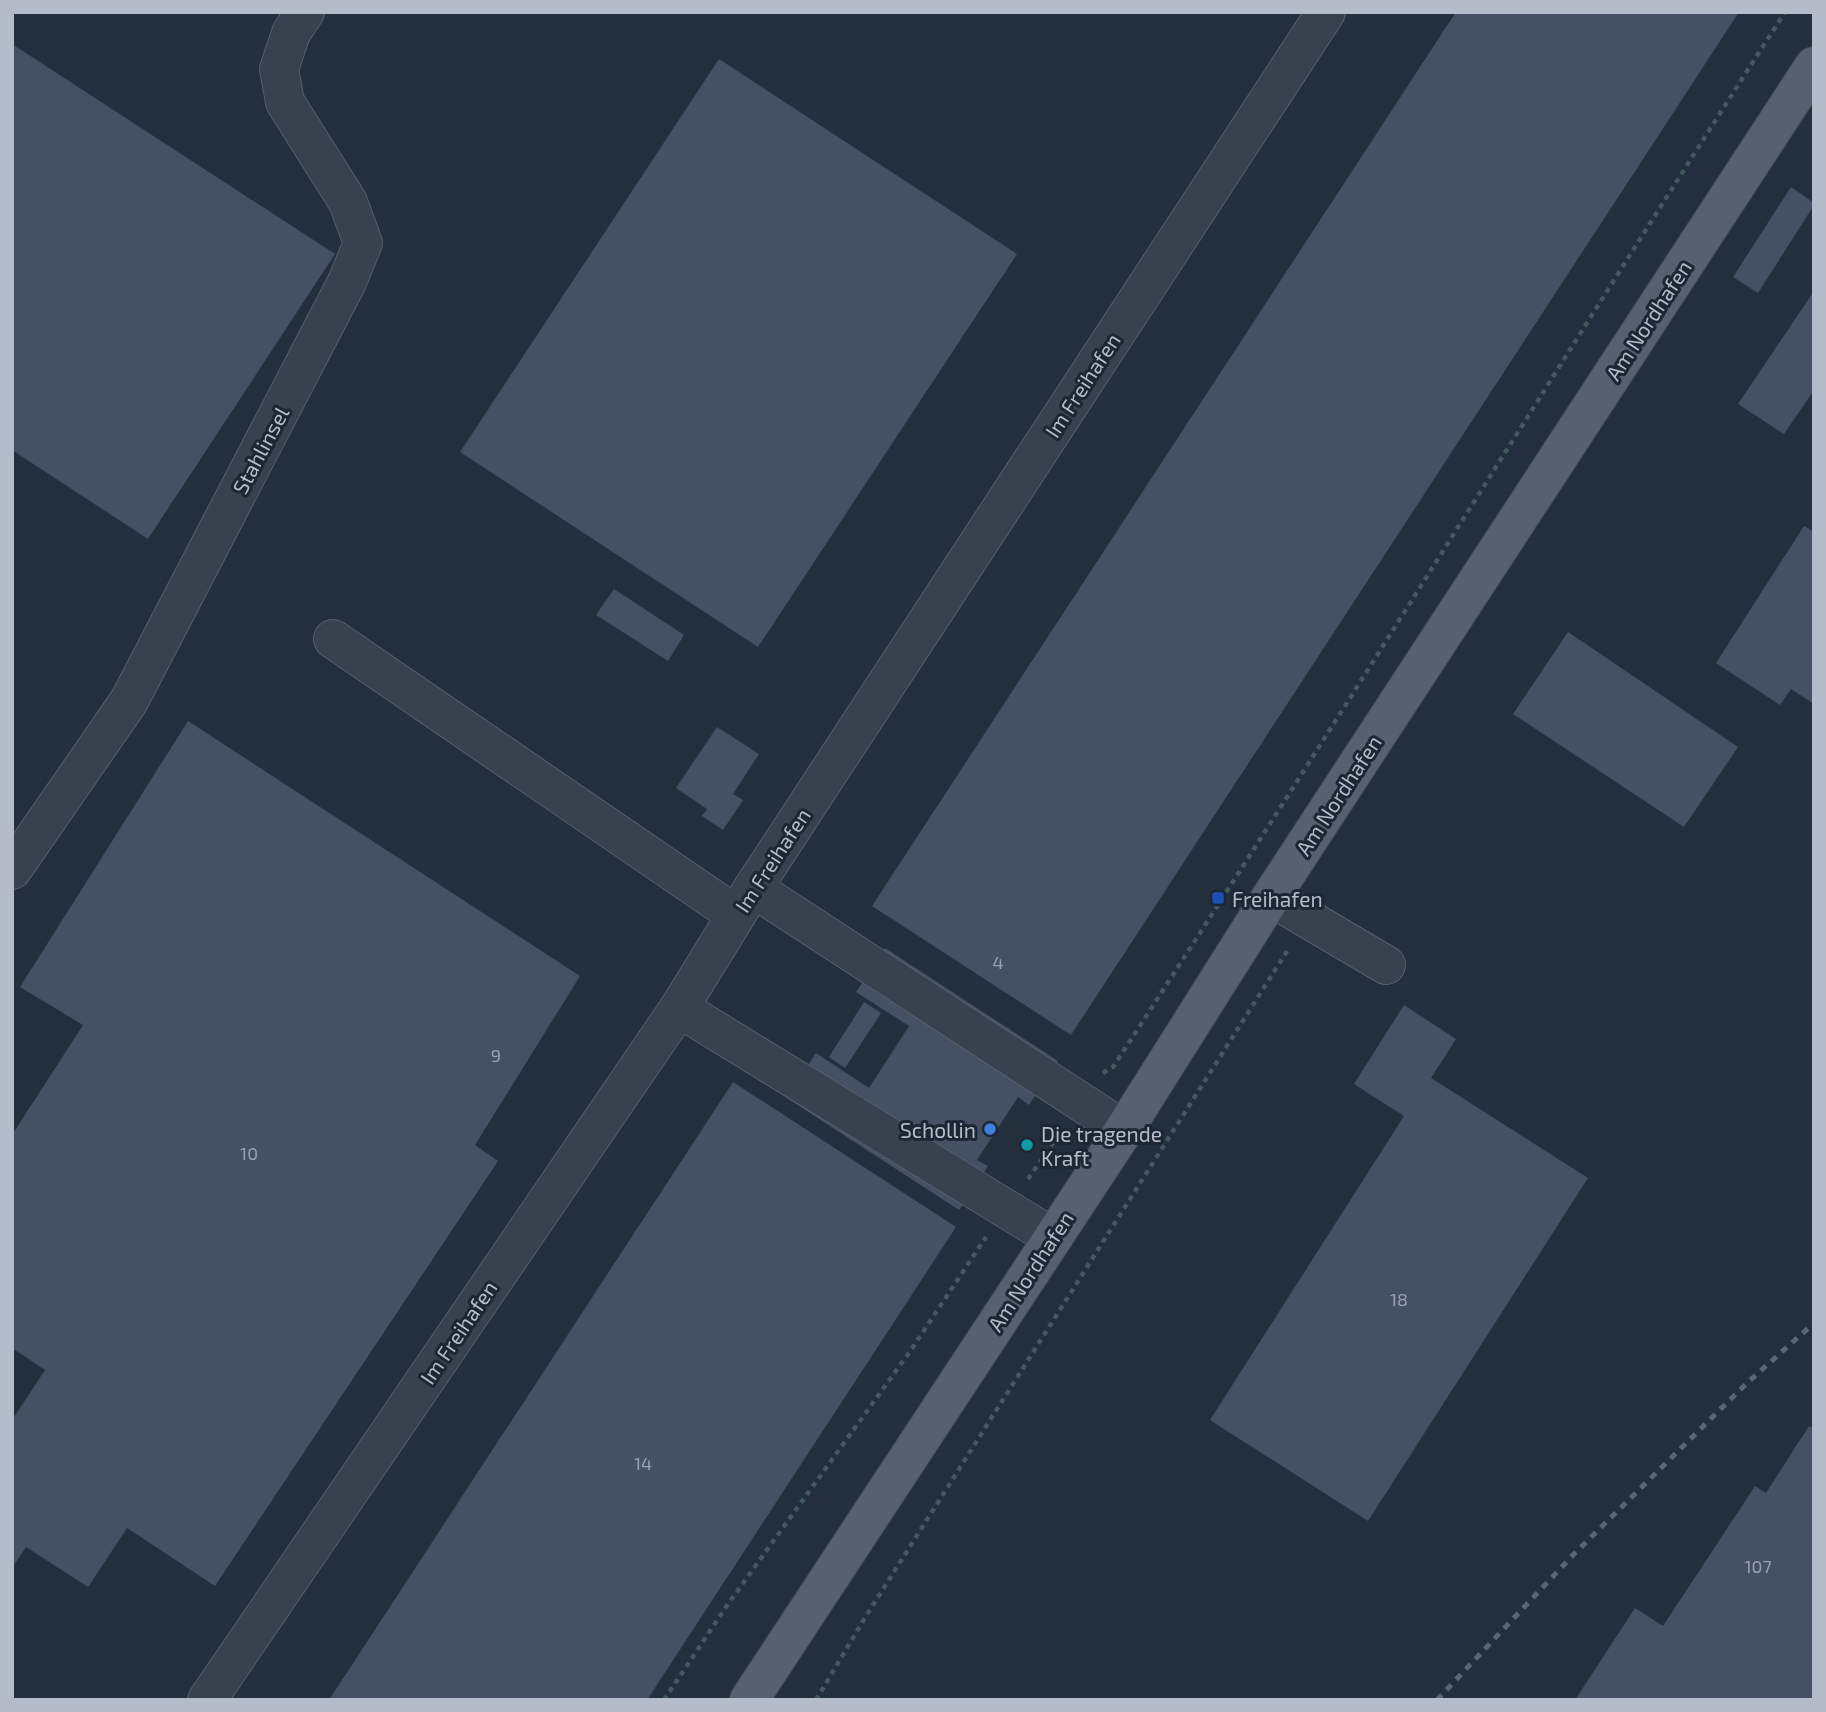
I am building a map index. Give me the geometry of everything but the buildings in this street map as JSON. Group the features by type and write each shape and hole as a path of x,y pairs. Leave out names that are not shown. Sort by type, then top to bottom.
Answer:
{"main road":[{"name":"Am Nordhafen","path":"749,1700 1124,1130 1271,897 1814,66"}],"street":[{"name":"Stahlinsel","path":"12,870 129,701 347,282 363,243 348,202 285,102 279,69 291,33 305,12"},
{"name":"Im Freihafen","path":"207,1700 679,1008 745,902 1326,12"},
{"path":"333,639 745,902 1092,1087 1124,1130"},
{"path":"1271,897 1386,965"},
{"path":"679,1008 1052,1237"}],"path":[{"path":"664,1700 728,1604 911,1350 976,1251 1092,1087 1113,1067 1213,914 1785,12"},
{"path":"816,1700 866,1616 1308,919"}],"railway":[{"path":"1437,1700 1574,1554 1747,1383 1814,1323"}],"place":[{"name":"Freihafen","path":"1218,898"},
{"name":"Schollin","path":"990,1129"},
{"name":"Die tragende Kraft","path":"1027,1145"}]}
